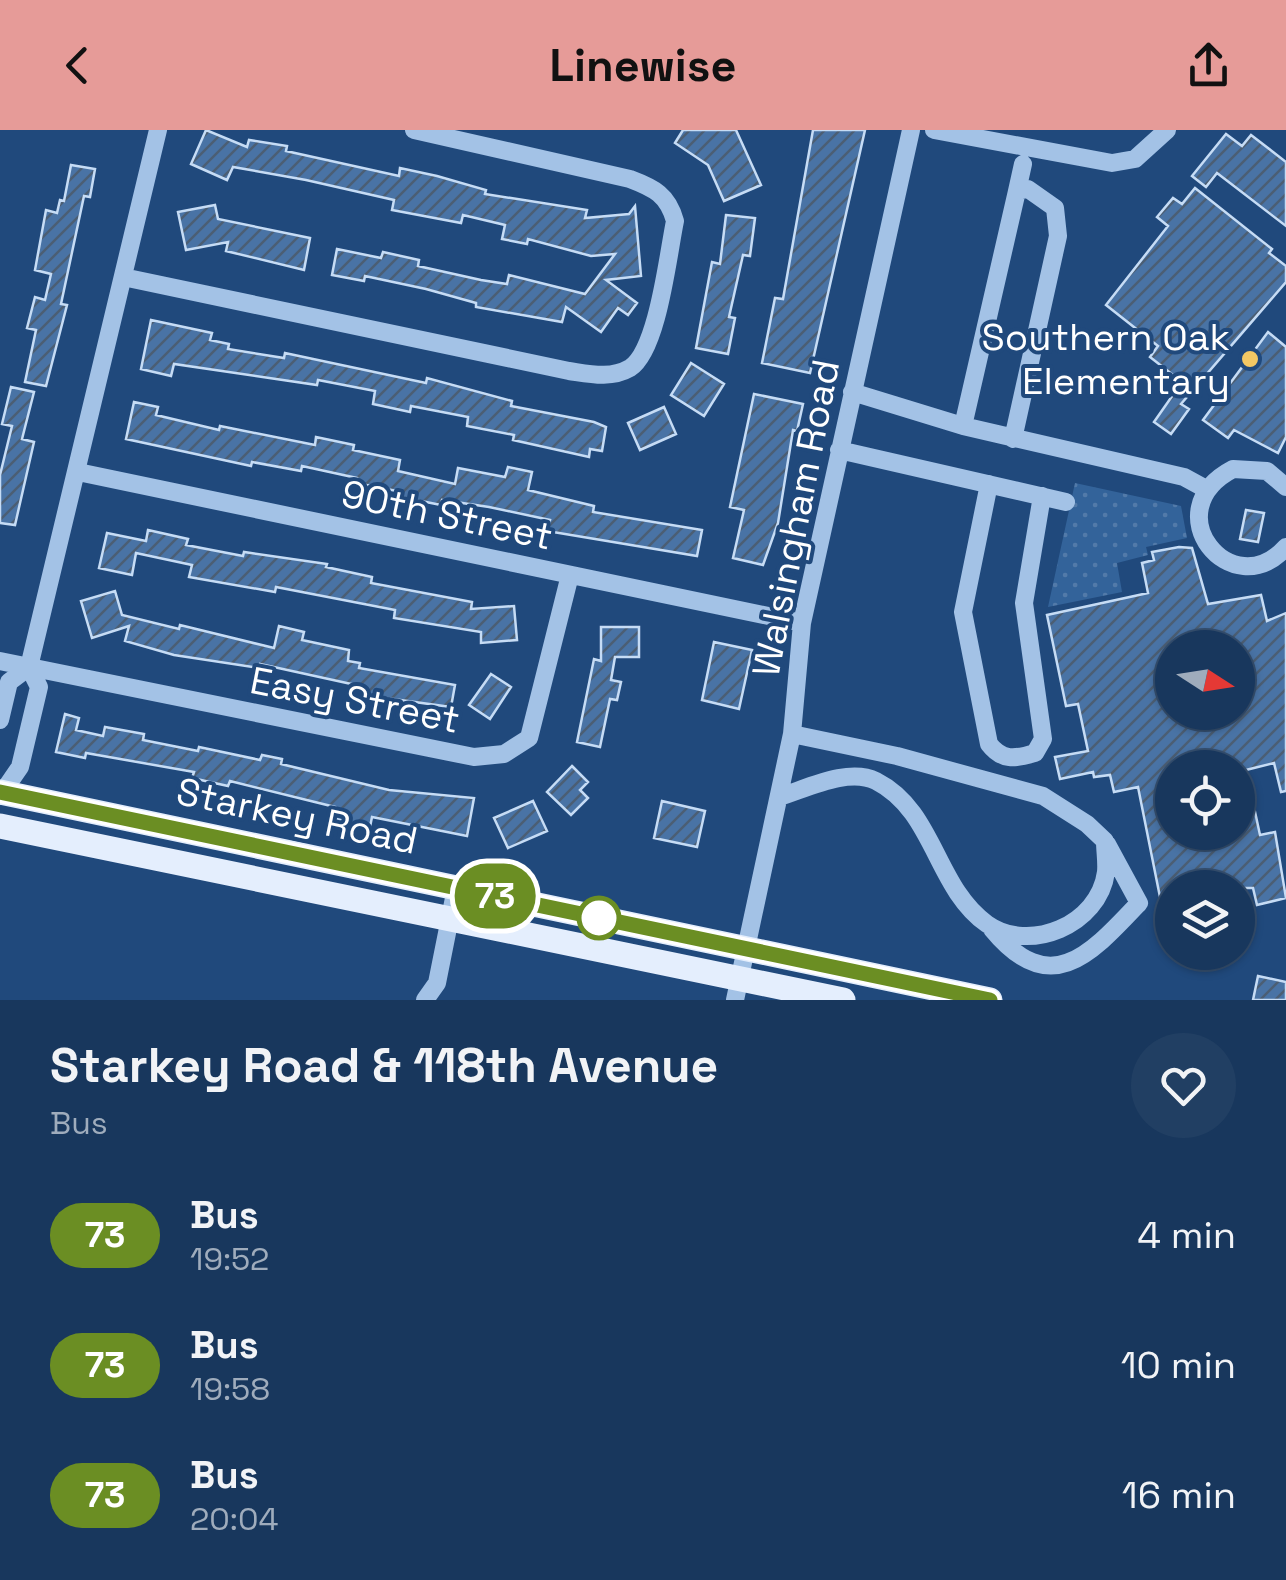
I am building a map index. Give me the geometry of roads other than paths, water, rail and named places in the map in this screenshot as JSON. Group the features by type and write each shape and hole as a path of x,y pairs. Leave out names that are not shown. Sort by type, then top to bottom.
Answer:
{"main road":[{"name":"Starkey Road","path":"0,792 990,1000"},
{"name":"Starkey Road","path":"0,826 450,920 738,989 843,1000"}],"street":[{"path":"0,720 9,682 28,667 158,130"},
{"path":"123,277 570,371 604,376 632,367 649,343 675,220 670,204 658,190 630,178 414,130"},
{"name":"Walsingham Road","path":"738,989 792,734 802,623 910,130"},
{"path":"934,130 1112,163 1136,159 1167,130"},
{"path":"962,426 1023,164"},
{"path":"1014,438 1058,236 1055,208 1028,190 1017,191"},
{"path":"852,392 962,426 1184,477 1206,490"},
{"path":"839,450 1066,502"},
{"path":"1286,487 1267,472 1250,468 1218,477 1206,490 1198,519 1201,534 1220,558 1250,566 1265,563 1286,547"},
{"name":"90th Street","path":"78,472 802,623"},
{"path":"989,484 962,612 989,744 998,754 1009,758 1034,753 1044,740 1024,603 1042,496"},
{"name":"Easy Street","path":"0,661 474,757 504,754 529,738 570,575"},
{"path":"0,792 20,768 39,686 28,667"},
{"path":"792,734 898,756 1043,796 1088,824 1105,841 1139,903 1089,955 1063,966 1036,966 1013,956 988,925"},
{"path":"779,797 848,776 872,778 900,797 923,823 966,907 1000,932 1037,938 1065,928 1084,913 1106,875 1105,841"},
{"path":"425,1000 441,991 456,888"}],"place":[{"name":"Southern Oak Elementary","path":"1250,359"}]}
